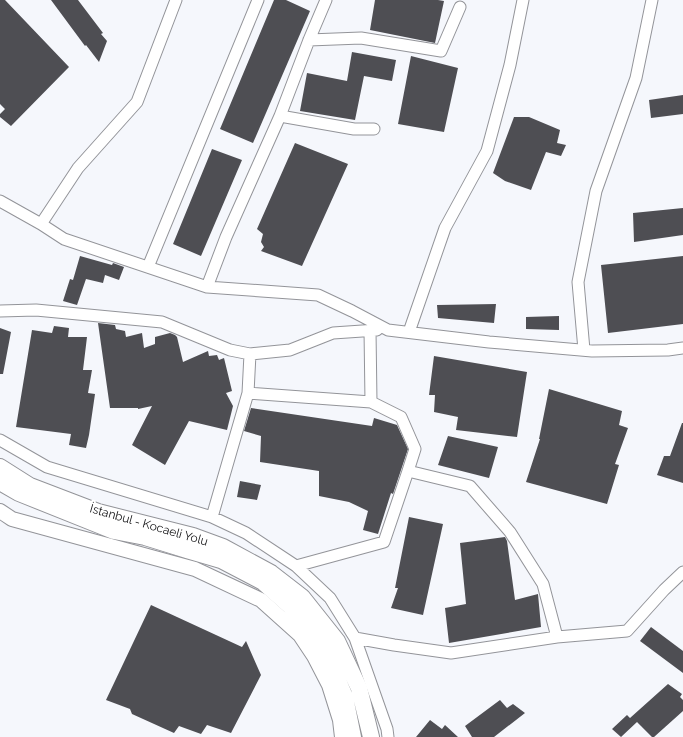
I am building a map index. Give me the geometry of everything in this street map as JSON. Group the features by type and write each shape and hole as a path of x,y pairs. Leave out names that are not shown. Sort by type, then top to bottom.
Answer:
{"highway":[{"name":"İstanbul - Kocaeli Yolu","path":"0,467 30,486 98,512 194,536 223,547 271,573 302,596 337,641 359,688 371,737"},
{"path":"0,482 19,493 114,530 145,537 221,560 263,582 290,606 325,652 345,697 353,737"}],"main road":[{"path":"0,511 12,519 195,569 261,600 300,635 314,656 329,685 340,720 342,737"},
{"path":"67,534 71,514"}],"street":[{"path":"41,224 78,168 137,102 176,0"},
{"path":"148,267 258,0"},
{"path":"207,287 226,237 280,116 326,0"},
{"path":"409,332 445,228 487,151 510,65 523,0"},
{"path":"584,350 578,282 596,191 636,78 652,0"},
{"path":"309,40 361,38 441,51 460,7"},
{"path":"280,116 354,129 374,129"},
{"path":"0,201 64,239 207,287 318,295 352,310 388,330"},
{"path":"0,310 36,310 162,322 230,350 250,354 290,350 333,332 370,330 388,330 489,342 592,351 668,350 683,348"},
{"path":"370,330 371,402"},
{"path":"212,517 248,393 250,354"},
{"path":"248,393 371,402 401,417 415,449 384,542 296,566"},
{"path":"0,440 47,467 212,517 246,533 296,566 330,598 355,638 387,729 388,737"},
{"path":"408,471 470,486 510,532 542,584 557,637"},
{"path":"355,638 451,653 557,637 627,631 664,590 683,572"}],"building":[{"path":"0,0 5,0 69,67 11,126 0,117 0,114 5,109 0,104"},
{"path":"51,0 78,0 103,33 101,34 107,41 99,62 86,45 85,46"},
{"path":"274,0 286,0 310,11 253,143 220,129"},
{"path":"375,0 444,1 435,43 370,30"},
{"path":"352,52 396,60 392,81 364,76 355,120 300,111 307,73 347,81"},
{"path":"411,56 458,68 444,132 398,124"},
{"path":"683,95 683,114 651,118 649,100"},
{"path":"514,117 529,117 560,130 557,143 566,145 561,156 546,152 531,190 505,181 493,173"},
{"path":"295,143 348,164 302,266 261,251 264,247 261,242 263,234 257,229"},
{"path":"212,149 242,160 201,256 173,244"},
{"path":"683,208 683,235 634,242 633,213"},
{"path":"80,256 112,265 113,263 124,267 119,280 105,275 103,283 86,279 77,305 63,301 70,279 73,280"},
{"path":"683,256 683,324 608,333 601,265"},
{"path":"496,304 494,323 438,318 437,305"},
{"path":"559,316 559,330 526,329 526,317"},
{"path":"98,323 115,325 116,329 125,331 126,337 142,333 144,348 155,344 155,337 170,333 175,335 177,337 183,362 208,351 209,356 217,355 219,360 224,358 232,391 226,393 233,406 227,430 189,421 165,465 132,445 152,406 138,409 110,408"},
{"path":"54,326 69,328 68,337 87,337 83,370 92,370 88,393 95,394 86,448 69,445 71,434 16,427 32,330 52,333"},
{"path":"0,328 11,332 3,374 0,374"},
{"path":"434,356 527,372 517,437 456,430 458,417 434,412 435,395 429,395"},
{"path":"549,389 622,411 619,425 628,428 615,464 619,465 607,504 526,482 540,439"},
{"path":"251,408 372,426 374,418 397,425 408,449 393,494 391,493 378,534 363,530 368,511 349,502 319,496 319,471 260,462 261,436 244,431"},
{"path":"682,423 683,483 657,475 664,456 670,456"},
{"path":"448,436 498,447 489,478 438,465"},
{"path":"240,481 261,485 257,500 237,497"},
{"path":"409,517 443,524 423,615 391,608 398,588 395,588"},
{"path":"505,537 507,541 515,600 538,594 541,627 449,643 445,608 466,604 460,543"},
{"path":"151,605 242,647 246,641 261,675 231,733 207,725 201,734 179,726 174,733 132,714 130,709 106,700"},
{"path":"651,627 683,651 683,673 640,641"},
{"path":"668,684 682,694 680,697 683,700 683,711 654,737 652,737 637,722 621,737 612,729 627,715 630,718"},
{"path":"500,700 507,708 513,704 525,713 494,737 472,737 465,726"},
{"path":"430,720 442,729 445,725 458,737 416,737"}]}
